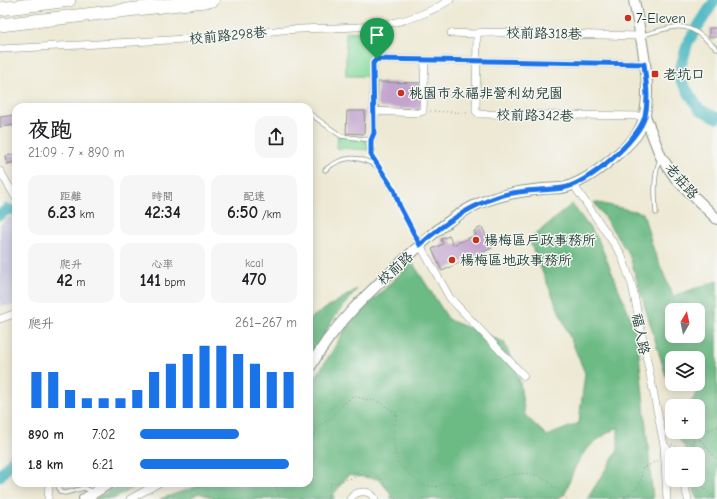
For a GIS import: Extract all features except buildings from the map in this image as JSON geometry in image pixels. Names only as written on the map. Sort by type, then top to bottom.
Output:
[{"type":"highway","points":[[0,1],[7,0]]},
{"type":"highway","points":[[0,9],[69,0]]},
{"type":"highway","points":[[0,25],[213,0]]},
{"type":"street","name":"校前路298巷","points":[[0,49],[231,36],[311,28],[368,27],[407,21],[420,16],[450,0]]},
{"type":"street","name":"校前路","points":[[313,361],[319,349],[340,322],[368,292],[420,245],[465,210],[481,203],[520,191],[564,188],[573,184],[603,167],[639,132],[645,116],[646,97],[644,64],[634,0]]},
{"type":"street","name":"校前路318巷","points":[[451,33],[477,34],[481,32],[640,36]]},
{"type":"street","points":[[477,34],[477,62]]},
{"type":"street","points":[[371,140],[374,133],[374,60],[644,64]]},
{"type":"street","points":[[373,111],[418,113],[423,111],[425,61]]},
{"type":"street","name":"校前路342巷","points":[[477,62],[477,113],[645,116]]},
{"type":"street","name":"老莊路","points":[[645,116],[661,157],[677,180],[717,219]]},
{"type":"street","points":[[0,170],[12,191]]},
{"type":"street","name":"福人路","points":[[573,184],[621,254],[632,285],[664,444],[667,499]]},
{"type":"street","points":[[420,245],[450,298],[524,376]]},
{"type":"street","points":[[0,319],[12,314]]},
{"type":"street","points":[[48,499],[49,487]]},
{"type":"street","points":[[84,499],[104,487]]},
{"type":"street","points":[[130,499],[152,487]]},
{"type":"street","points":[[685,487],[688,499]]},
{"type":"street","points":[[350,499],[358,492],[372,494],[375,499]]},
{"type":"lane","points":[[640,36],[677,25],[690,28],[717,49]]},
{"type":"lane","points":[[313,116],[341,136],[371,140],[371,155],[394,190],[400,207],[420,245]]},
{"type":"lane","points":[[656,213],[655,188],[657,167],[661,157]]},
{"type":"lane","points":[[325,170],[338,160],[344,158],[365,160],[380,169]]},
{"type":"lane","points":[[58,487],[60,492],[65,493],[84,488],[90,489],[94,493]]},
{"type":"path","points":[[423,111],[477,113]]},
{"type":"path","points":[[313,436],[319,426],[331,418],[352,396],[378,402],[396,413],[393,436],[395,452],[399,465],[422,485],[436,487],[445,482],[460,484],[474,490],[500,477],[529,473],[544,478],[567,499]]},
{"type":"path","points":[[705,430],[708,431],[717,426]]},
{"type":"path","points":[[699,439],[717,460]]},
{"type":"path","points":[[664,444],[675,444],[686,453],[690,449],[694,440]]},
{"type":"path","points":[[694,440],[695,447]]},
{"type":"path","points":[[621,499],[634,492],[641,484],[642,469],[664,457]]},
{"type":"path","points":[[327,499],[330,484],[356,477],[369,470],[380,478],[396,499]]},
{"type":"path","points":[[276,487],[280,499]]},
{"type":"path","points":[[703,487],[716,499]]},
{"type":"shaded area","points":[[9,217],[12,219],[12,306],[0,306],[0,225]]},
{"type":"green space","points":[[372,31],[372,76],[346,76],[346,32]]},
{"type":"green space","points":[[338,135],[365,138],[370,150],[337,148]]},
{"type":"green space","points":[[594,202],[643,213],[654,251],[673,296],[717,281],[717,499],[698,499],[694,490],[694,487],[705,487],[705,447],[684,447],[679,439],[705,439],[705,399],[693,399],[698,391],[705,391],[705,351],[665,351],[665,373],[629,254]]},
{"type":"green space","points":[[572,204],[598,239],[637,333],[653,499],[587,499],[618,450],[618,427],[589,447],[583,454],[578,461],[565,494],[557,499],[391,499],[391,493],[378,479],[348,475],[333,495],[334,499],[216,499],[199,493],[189,499],[160,499],[195,487],[313,487],[313,382],[349,324],[412,262],[449,320],[504,342],[519,378],[525,415],[547,436],[579,423],[585,373],[529,240]]},
{"type":"green space","points":[[357,289],[332,321],[313,354],[313,316]]},
{"type":"green space","points":[[118,487],[135,487],[113,499],[95,499]]},
{"type":"waterway","points":[[715,0],[688,42],[678,76],[699,109],[717,118]]},
{"type":"waterway","points":[[0,215],[7,209],[12,210]]},
{"type":"waterway","points":[[0,476],[12,461]]},
{"type":"place","name":"7-Eleven","points":[[628,18]]},
{"type":"place","name":"老坑口","points":[[655,74]]},
{"type":"place","name":"桃園市永福非營利幼兒園","points":[[401,93]]},
{"type":"place","name":"楊梅區戶政事務所","points":[[476,240]]},
{"type":"place","name":"楊梅區地政事務所","points":[[452,260]]},
{"type":"route","points":[[377,59],[644,64],[646,90],[645,116],[639,132],[603,167],[564,188],[520,191],[481,203],[465,210],[429,236],[420,245],[400,207],[394,190],[371,155],[371,140],[374,133],[373,63],[374,60],[377,59]]}]
